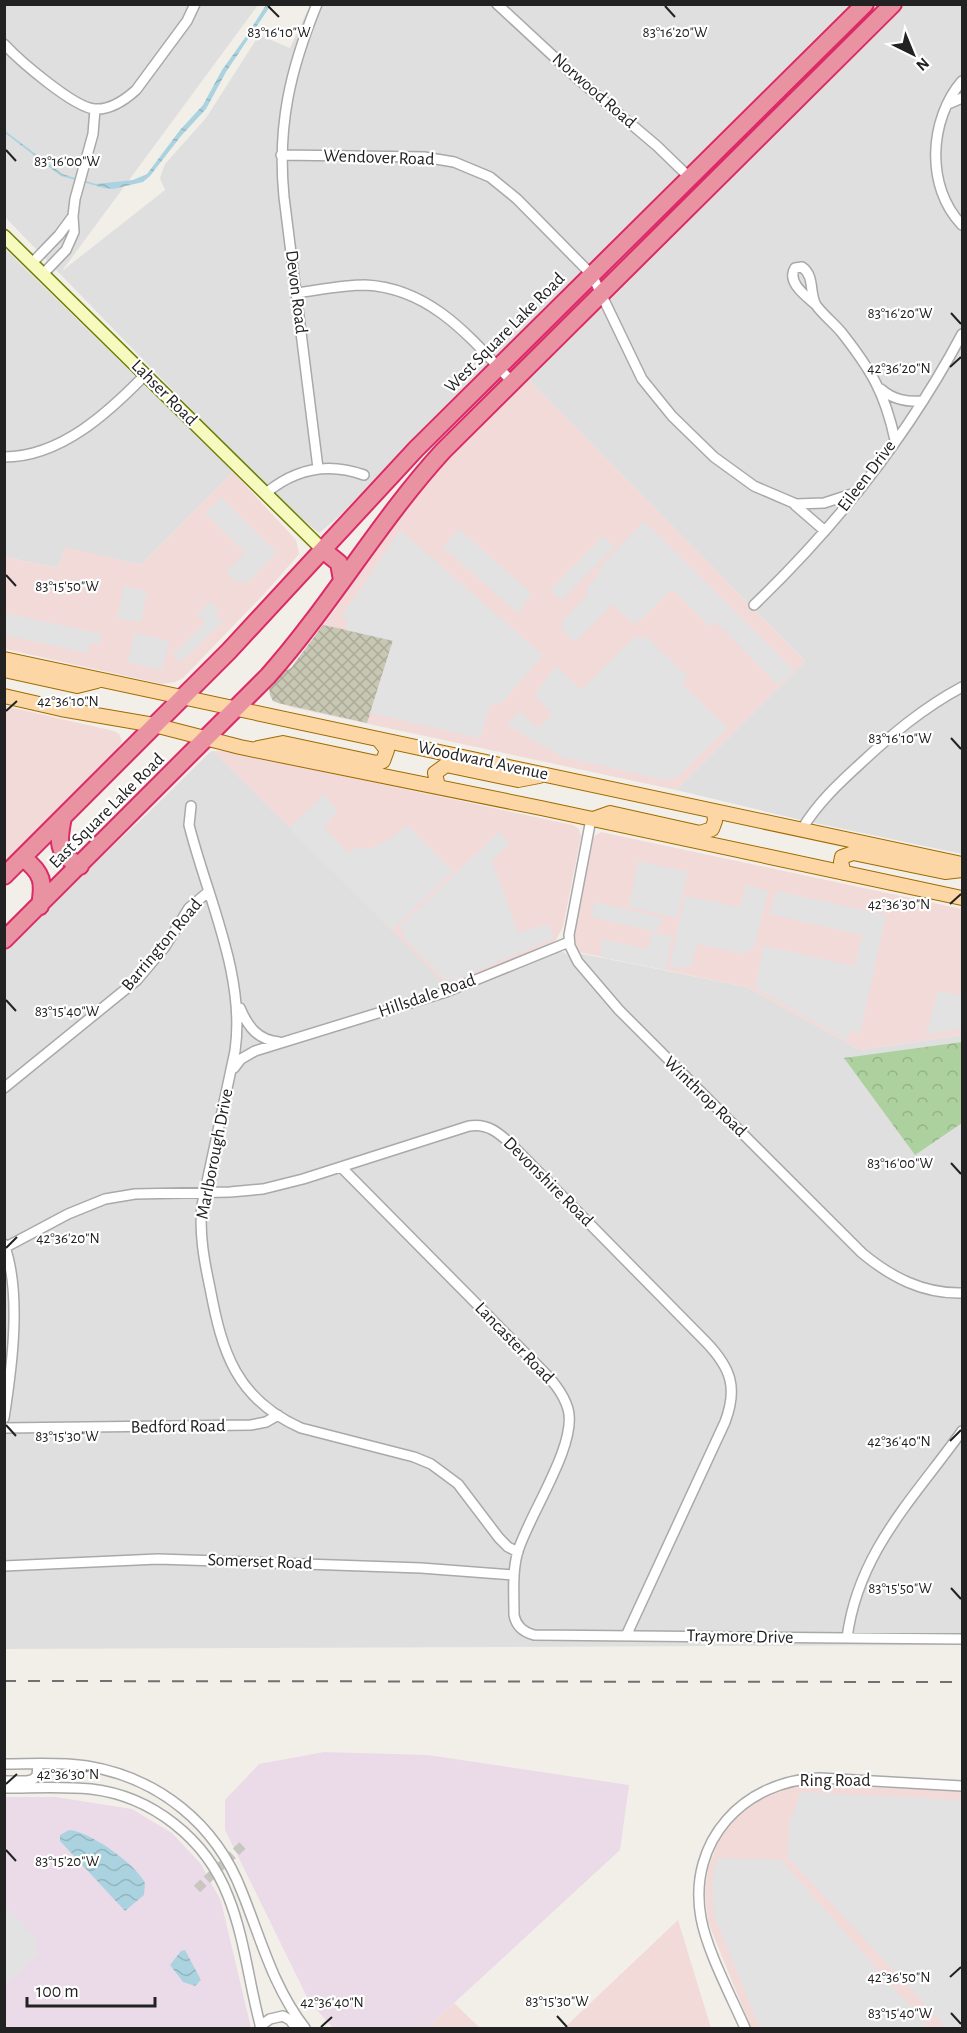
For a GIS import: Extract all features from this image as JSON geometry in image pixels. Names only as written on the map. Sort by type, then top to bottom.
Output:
[{"type":"highway","name":"West Square Lake Road","points":[[182,698],[244,635],[409,456],[865,4]]},
{"type":"highway","points":[[237,709],[282,659],[426,469],[893,4]]},
{"type":"highway","points":[[323,549],[339,563],[342,580]]},
{"type":"highway","name":"East Square Lake Road","points":[[4,876],[182,698]]},
{"type":"highway","name":"East Square Lake Road","points":[[4,940],[237,709]]},
{"type":"highway","points":[[63,817],[59,838],[61,850],[66,858],[80,866]]},
{"type":"highway","points":[[23,858],[36,869],[40,877],[42,888],[40,906]]},
{"type":"main road","name":"Woodward Avenue","points":[[4,659],[963,864]]},
{"type":"main road","points":[[4,670],[77,686],[102,680]]},
{"type":"main road","name":"Woodward Avenue","points":[[4,696],[154,725],[253,749],[963,898]]},
{"type":"main road","points":[[253,749],[283,742],[377,763],[383,761],[387,750],[378,739]]},
{"type":"main road","points":[[438,788],[435,773],[446,765],[518,780],[547,775]]},
{"type":"main road","points":[[591,819],[610,813],[700,833],[712,829],[715,821],[714,811]]},
{"type":"main road","points":[[844,873],[841,862],[843,857],[853,853],[945,872],[963,870]]},
{"type":"street","points":[[4,44],[67,97],[95,109],[118,103],[136,90],[187,21],[195,4]]},
{"type":"street","name":"Devon Road","points":[[317,4],[295,65],[284,116],[281,155],[284,197],[318,468]]},
{"type":"street","name":"Norwood Road","points":[[497,4],[690,178]]},
{"type":"street","points":[[962,224],[943,191],[936,162],[939,128],[948,104],[963,81]]},
{"type":"street","points":[[948,104],[963,98]]},
{"type":"street","points":[[43,274],[66,250],[74,232],[76,192],[93,134],[95,109]]},
{"type":"street","name":"Wendover Road","points":[[281,155],[424,157],[445,160],[490,177],[509,191],[592,275],[636,369],[648,388],[672,416],[700,445],[731,471],[754,486],[789,502]]},
{"type":"street","points":[[32,263],[59,235],[73,216]]},
{"type":"street","name":"Lahser Road","points":[[4,236],[323,549]]},
{"type":"street","points":[[296,293],[365,285],[412,296],[450,318],[512,382]]},
{"type":"street","points":[[816,305],[850,344],[887,394],[896,399],[923,401]]},
{"type":"street","name":"Eileen Drive","points":[[754,604],[798,562],[858,492],[923,401],[963,334]]},
{"type":"street","points":[[4,457],[21,456],[39,450],[76,433],[106,412],[146,374]]},
{"type":"street","points":[[879,386],[895,440]]},
{"type":"street","points":[[266,493],[286,478],[318,468],[338,469],[364,475]]},
{"type":"street","points":[[789,502],[817,504],[834,501],[858,492]]},
{"type":"street","points":[[789,502],[825,531]]},
{"type":"street","points":[[802,829],[823,800],[899,728],[925,709],[963,687]]},
{"type":"street","name":"Marlborough Drive","points":[[191,806],[189,825],[230,967],[237,1003],[237,1040],[201,1213],[202,1244],[217,1326],[230,1363],[245,1385],[278,1415],[301,1428],[414,1457],[437,1467],[461,1488],[503,1543],[518,1552]]},
{"type":"street","points":[[569,942],[569,931],[591,819]]},
{"type":"street","name":"Barrington Road","points":[[4,1088],[128,988],[164,948],[189,908],[208,892]]},
{"type":"street","name":"Hillsdale Road","points":[[230,1073],[243,1057],[255,1051],[439,994],[569,942]]},
{"type":"street","name":"Winthrop Road","points":[[569,942],[578,962],[627,1019],[862,1253],[907,1283],[939,1291],[963,1293]]},
{"type":"street","points":[[237,1003],[254,1031],[266,1039],[282,1042]]},
{"type":"street","name":"Devonshire Road","points":[[5,1245],[68,1214],[105,1199],[135,1194],[240,1192],[272,1187],[469,1126],[478,1125],[490,1128],[512,1145],[713,1349],[726,1368],[730,1379],[732,1393],[725,1422],[626,1636]]},
{"type":"street","name":"Lancaster Road","points":[[341,1167],[543,1372],[566,1402],[569,1418],[565,1442],[518,1552],[514,1575],[514,1615],[520,1629]]},
{"type":"street","points":[[4,1418],[14,1326],[13,1294],[5,1245]]},
{"type":"street","name":"Bedford Road","points":[[4,1428],[251,1425],[266,1422],[278,1415]]},
{"type":"street","points":[[848,1638],[856,1596],[878,1547],[905,1504],[963,1431]]},
{"type":"street","name":"Somerset Road","points":[[4,1566],[139,1560],[248,1561],[421,1568],[514,1575]]},
{"type":"street","name":"Traymore Drive","points":[[520,1629],[534,1635],[963,1639]]},
{"type":"street","points":[[4,1764],[86,1766],[129,1776],[166,1796],[194,1817],[216,1842],[234,1872],[274,1978],[305,2028]]},
{"type":"street","points":[[4,1781],[32,1780],[37,1776],[38,1764]]},
{"type":"street","name":"Ring Road","points":[[745,2028],[707,1939],[700,1906],[700,1882],[705,1858],[714,1837],[728,1818],[759,1793],[796,1780],[820,1778],[963,1786]]},
{"type":"street","points":[[4,1788],[72,1788],[111,1792],[156,1810],[192,1839],[210,1861],[229,1897],[261,2027],[270,2019],[283,2016],[290,2020],[296,2028]]},
{"type":"shaded area","points":[[4,5],[258,5],[62,271],[165,190],[160,178],[165,164],[206,118],[259,35],[290,48],[310,5],[851,5],[337,518],[319,533],[279,500],[5,217]]},
{"type":"shaded area","points":[[903,5],[962,5],[962,854],[801,820],[676,790],[805,661],[527,378]]},
{"type":"shaded area","points":[[4,248],[233,472],[141,565],[65,548],[58,568],[5,557]]},
{"type":"shaded area","points":[[527,378],[805,661],[676,790],[294,708],[273,701],[270,695],[269,692],[280,673],[291,668],[341,601],[340,596],[375,548],[438,467]]},
{"type":"shaded area","points":[[233,472],[296,540],[299,554],[266,592],[183,678],[162,684],[5,649],[5,557],[58,568],[65,547],[141,565]]},
{"type":"shaded area","points":[[221,497],[277,553],[246,584],[241,579],[237,583],[226,572],[245,553],[205,513]]},
{"type":"shaded area","points":[[644,521],[794,670],[778,685],[716,622],[710,627],[672,589],[644,617],[633,624],[613,604],[575,642],[562,630],[562,621],[586,597],[587,588],[599,574],[601,566]]},
{"type":"shaded area","points":[[459,529],[531,593],[519,614],[443,547]]},
{"type":"shaded area","points":[[400,530],[543,655],[503,702],[490,706],[480,738],[370,713],[393,641],[346,630],[348,622],[342,616]]},
{"type":"shaded area","points":[[603,536],[614,547],[562,600],[550,590]]},
{"type":"shaded area","points":[[124,586],[147,591],[141,622],[117,618]]},
{"type":"shaded area","points":[[210,601],[219,610],[215,614],[223,622],[181,662],[173,654],[205,623],[197,614]]},
{"type":"shaded area","points":[[5,613],[102,634],[100,644],[90,642],[88,653],[5,635]]},
{"type":"shaded area","points":[[323,625],[393,640],[367,723],[278,703],[273,701],[270,695],[269,686],[280,673],[291,668]]},
{"type":"shaded area","points":[[134,633],[169,641],[162,670],[128,662]]},
{"type":"shaded area","points":[[636,635],[641,640],[646,636],[688,677],[682,684],[728,728],[679,776],[665,780],[563,757],[507,725],[519,711],[538,728],[552,714],[534,695],[556,666],[581,690]]},
{"type":"shaded area","points":[[5,706],[114,731],[119,734],[122,741],[115,753],[5,863]]},
{"type":"shaded area","points":[[213,751],[456,993],[555,952],[563,952],[570,957],[583,954],[747,987],[860,1050],[962,1035],[962,1645],[5,1649],[5,947]]},
{"type":"shaded area","points":[[213,751],[226,751],[573,825],[579,829],[581,836],[563,927],[556,940],[545,947],[447,986]]},
{"type":"shaded area","points":[[325,794],[338,812],[324,827],[349,853],[357,847],[369,849],[392,838],[407,825],[453,871],[392,930],[289,828]]},
{"type":"shaded area","points":[[499,832],[509,843],[492,861],[518,933],[548,924],[554,938],[448,983],[402,936],[404,932],[399,927]]},
{"type":"shaded area","points":[[601,832],[962,909],[962,1035],[860,1050],[747,987],[578,952],[574,932],[591,843]]},
{"type":"shaded area","points":[[638,861],[688,872],[677,918],[629,907]]},
{"type":"shaded area","points":[[746,885],[768,891],[755,945],[745,954],[697,944],[691,967],[669,968],[685,896],[740,907]]},
{"type":"shaded area","points":[[776,891],[886,915],[860,1034],[852,1031],[846,1040],[756,988],[763,946],[855,966],[862,935],[770,914]]},
{"type":"shaded area","points":[[594,902],[663,918],[657,932],[592,917]]},
{"type":"shaded area","points":[[652,933],[672,936],[666,970],[601,957],[601,939],[648,949]]},
{"type":"shaded area","points":[[938,991],[960,995],[962,993],[962,1029],[926,1034]]},
{"type":"shaded area","points":[[324,1752],[428,1755],[629,1785],[620,1850],[427,2028],[333,2028],[309,2001],[225,1830],[225,1800],[259,1764]]},
{"type":"shaded area","points":[[818,1785],[962,1791],[962,2028],[751,2028],[708,1922],[705,1893],[708,1868],[722,1833],[748,1807],[770,1793],[793,1787]]},
{"type":"shaded area","points":[[800,1792],[962,1800],[962,2028],[947,2028],[788,1857],[790,1817]]},
{"type":"shaded area","points":[[4,1797],[56,1797],[132,1809],[172,1833],[201,1864],[221,1901],[251,2028],[5,2028]]},
{"type":"shaded area","points":[[717,1858],[781,1860],[929,2028],[760,2028],[714,1915],[712,1884]]},
{"type":"shaded area","points":[[5,1906],[39,1941],[34,1946],[39,1952],[5,1986]]},
{"type":"shaded area","points":[[678,1920],[711,2028],[564,2028]]},
{"type":"shaded area","points":[[454,2003],[480,2028],[427,2028]]},
{"type":"green space","points":[[962,1042],[962,1123],[915,1155],[844,1058]]},
{"type":"water","points":[[266,5],[271,5],[226,72],[206,109],[143,182],[113,189],[61,176],[5,133],[4,130],[62,174],[96,184],[133,180],[147,174],[180,130],[203,105],[222,70]]},
{"type":"water","points":[[69,1830],[88,1836],[122,1858],[145,1883],[144,1895],[125,1911],[60,1841],[60,1835]]},
{"type":"water","points":[[185,1950],[201,1980],[195,1986],[183,1982],[170,1965],[181,1951]]},
{"type":"tunnel","points":[[197,1889],[245,1843]]},
{"type":"railway","points":[[4,1681],[962,1682]]}]
